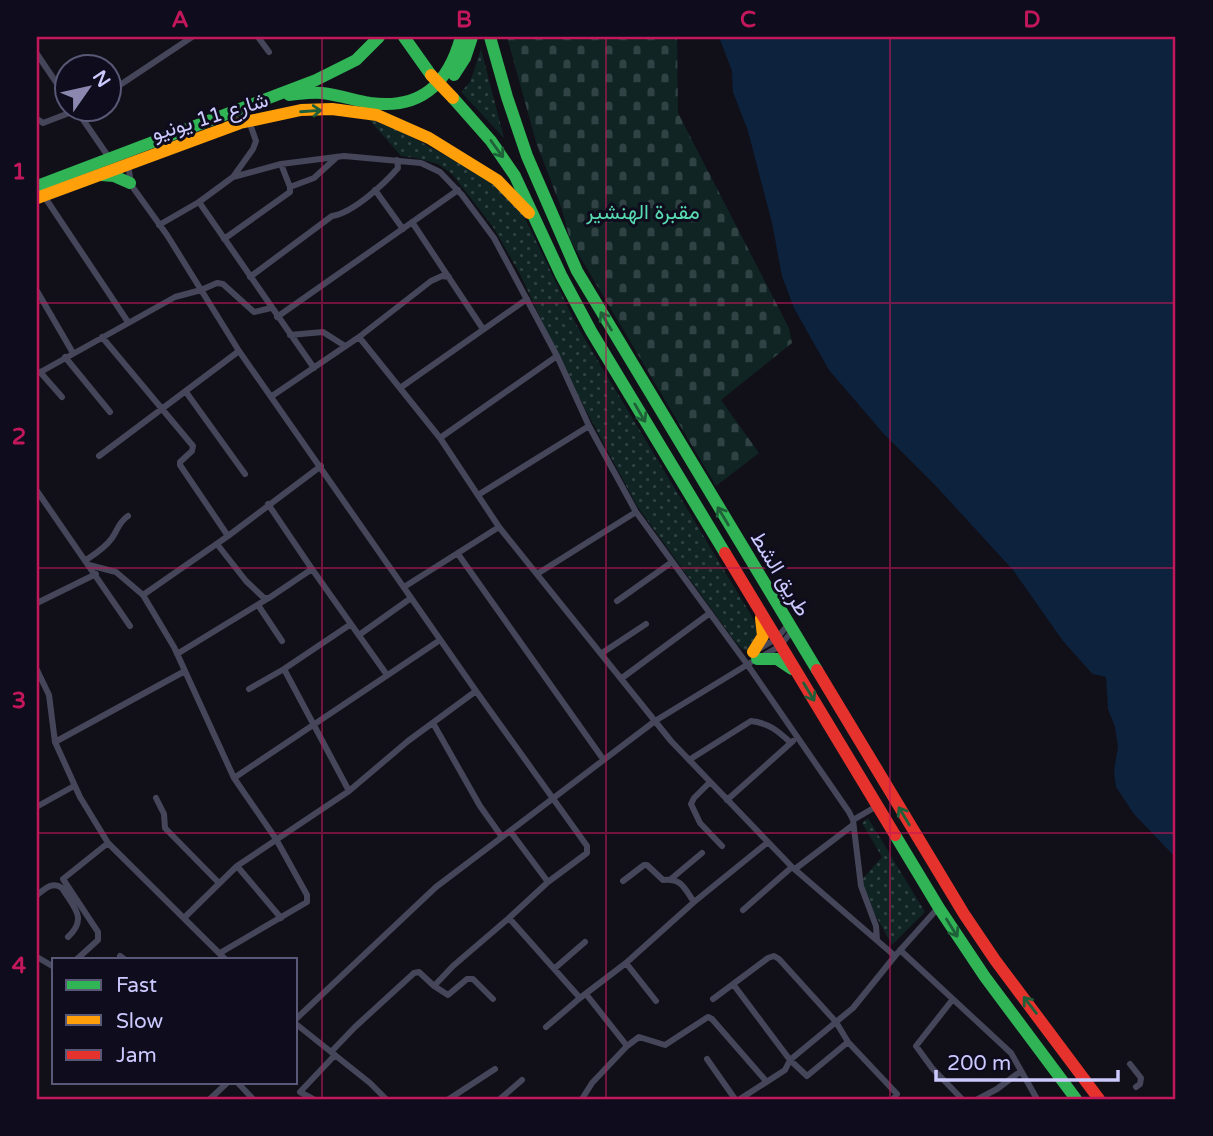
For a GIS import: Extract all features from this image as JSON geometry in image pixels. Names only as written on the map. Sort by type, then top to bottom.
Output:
[{"type":"highway","name":"شارع 11 يونيو","points":[[39,193],[119,163],[347,65],[370,48],[379,37]]},
{"type":"highway","name":"طريق الشط","points":[[404,37],[431,75],[474,120],[503,158],[523,191],[561,275],[592,331],[939,908],[985,977],[1076,1099]]},
{"type":"highway","points":[[272,97],[312,92],[388,105],[414,100],[428,93],[446,75],[458,50],[460,37]]},
{"type":"highway","points":[[364,112],[407,108],[434,95],[456,72],[465,58],[472,37]]},
{"type":"highway","name":"طريق الشط","points":[[490,37],[522,148],[577,271],[964,914],[995,960],[1100,1099]]},
{"type":"highway","name":"شارع 11 يونيو","points":[[39,193],[97,175],[119,163],[143,158],[249,121],[319,110],[364,112],[406,127],[491,175],[536,219]]},
{"type":"highway","points":[[97,175],[114,176],[131,183],[143,158]]},
{"type":"highway","points":[[759,611],[763,636],[752,660],[777,659],[796,671]]},
{"type":"street","points":[[122,83],[181,40],[192,37]]},
{"type":"street","points":[[258,37],[269,52]]},
{"type":"street","points":[[37,54],[52,76]]},
{"type":"street","points":[[159,225],[199,202],[233,177],[256,141],[249,121]]},
{"type":"street","points":[[88,122],[119,163],[239,351],[589,850],[453,965],[434,986]]},
{"type":"street","points":[[233,177],[281,164],[337,157],[397,160],[433,167],[458,190],[494,238],[557,356],[589,426],[636,512],[710,613],[752,660],[794,740],[853,823],[861,886],[876,926],[877,940]]},
{"type":"street","points":[[290,187],[314,178],[337,157]]},
{"type":"street","points":[[250,277],[332,216],[342,215],[375,190],[398,168],[397,160]]},
{"type":"street","points":[[223,239],[286,196],[290,187],[281,164]]},
{"type":"street","points":[[375,190],[403,229]]},
{"type":"street","points":[[277,317],[458,190]]},
{"type":"street","points":[[39,193],[128,323]]},
{"type":"street","points":[[199,202],[314,368]]},
{"type":"street","points":[[412,222],[484,329]]},
{"type":"street","points":[[272,396],[359,337],[431,281],[442,276],[449,277]]},
{"type":"street","points":[[62,397],[38,373],[175,297],[220,282],[254,312],[271,308]]},
{"type":"street","points":[[37,291],[73,353]]},
{"type":"street","points":[[400,388],[527,299]]},
{"type":"street","points":[[290,335],[323,332],[345,346]]},
{"type":"street","points":[[102,337],[193,446],[180,465],[228,536]]},
{"type":"street","points":[[359,337],[440,438],[499,527],[655,721],[794,868],[895,956]]},
{"type":"street","points":[[99,456],[239,351]]},
{"type":"street","points":[[440,438],[557,356]]},
{"type":"street","points":[[65,357],[110,412]]},
{"type":"street","points":[[186,392],[245,474]]},
{"type":"street","points":[[478,495],[589,426]]},
{"type":"street","points":[[143,594],[228,536],[321,466]]},
{"type":"street","points":[[37,491],[130,626]]},
{"type":"street","points":[[268,504],[387,675]]},
{"type":"street","points":[[537,575],[636,512]]},
{"type":"street","points":[[87,563],[112,538],[119,523],[128,516]]},
{"type":"street","points":[[404,587],[499,527]]},
{"type":"street","points":[[216,544],[246,581],[264,598],[269,598]]},
{"type":"street","points":[[458,554],[603,759]]},
{"type":"street","points":[[617,601],[672,562]]},
{"type":"street","points":[[37,670],[49,695],[55,742],[74,786],[108,843],[222,956],[307,902],[307,895],[275,839],[234,778],[177,654],[143,594],[116,572],[87,563]]},
{"type":"street","points":[[177,654],[312,569]]},
{"type":"street","points":[[37,603],[96,574]]},
{"type":"street","points":[[359,635],[411,598]]},
{"type":"street","points":[[258,605],[282,641]]},
{"type":"street","points":[[622,678],[710,613]]},
{"type":"street","points":[[249,689],[284,670],[351,624]]},
{"type":"street","points":[[602,653],[646,624]]},
{"type":"street","points":[[298,1017],[416,905],[502,836],[655,721],[778,642],[790,628]]},
{"type":"street","points":[[234,778],[440,640]]},
{"type":"street","points":[[284,670],[349,790]]},
{"type":"street","points":[[55,742],[185,671]]},
{"type":"street","points":[[184,918],[237,866],[349,790],[476,691]]},
{"type":"street","points":[[690,760],[751,721],[764,722],[794,740]]},
{"type":"street","points":[[433,723],[480,806],[502,836]]},
{"type":"street","points":[[727,800],[794,740]]},
{"type":"street","points":[[710,782],[694,797],[691,804],[700,823],[722,846]]},
{"type":"street","points":[[38,806],[74,786]]},
{"type":"street","points":[[156,799],[164,814],[165,828],[218,882]]},
{"type":"street","points":[[743,910],[877,806]]},
{"type":"street","points":[[510,831],[548,882]]},
{"type":"street","points":[[546,1027],[768,842]]},
{"type":"street","points":[[78,958],[97,940],[99,932],[63,879],[108,843]]},
{"type":"street","points":[[671,879],[702,853]]},
{"type":"street","points":[[623,881],[644,865],[663,880],[679,881],[694,902]]},
{"type":"street","points":[[237,866],[281,918]]},
{"type":"street","points":[[37,895],[50,886],[62,888],[79,920],[78,928],[68,937]]},
{"type":"street","points":[[707,1059],[737,1099],[771,1080],[785,1069],[790,1060],[853,1008],[900,950],[939,908]]},
{"type":"street","points":[[509,918],[627,1046]]},
{"type":"street","points":[[555,968],[585,942]]},
{"type":"street","points":[[900,950],[1008,1050],[1037,1099]]},
{"type":"street","points":[[713,999],[774,956],[836,1022],[848,1042],[897,1094],[893,1099]]},
{"type":"street","points":[[626,963],[656,1001]]},
{"type":"street","points":[[292,1099],[414,973],[419,972],[448,995],[467,979],[473,978],[493,999]]},
{"type":"street","points":[[733,984],[790,1060],[807,1076],[848,1042]]},
{"type":"street","points":[[953,999],[916,1046],[961,1099]]},
{"type":"street","points":[[593,1099],[584,1096],[627,1046],[639,1037],[665,1045],[708,1017],[729,1037],[766,1081]]},
{"type":"street","points":[[298,1026],[386,1099]]},
{"type":"street","points":[[1130,1065],[1142,1078],[1136,1087]]},
{"type":"street","points":[[449,1099],[495,1069]]},
{"type":"street","points":[[978,1099],[1021,1071]]},
{"type":"street","points":[[500,1099],[522,1080]]},
{"type":"street","points":[[210,1099],[226,1084]]},
{"type":"street","points":[[239,1084],[253,1099]]},
{"type":"street","points":[[300,1092],[313,1099]]},
{"type":"green space","name":"مقبرة الهنشير","points":[[507,37],[677,37],[678,113],[789,328],[792,343],[721,400],[759,453],[716,486],[570,240],[562,210],[536,142]]},
{"type":"green space","points":[[481,49],[504,138],[461,92],[470,82]]},
{"type":"green space","points":[[366,116],[410,136],[488,179],[522,212],[577,326],[760,630],[748,651],[742,649],[734,640],[637,506],[566,373],[520,274],[493,227],[452,174],[438,164],[401,156]]},
{"type":"green space","points":[[868,818],[925,912],[892,945],[858,884],[882,857],[862,823]]},
{"type":"water","points":[[719,37],[1176,37],[1176,858],[1134,814],[1116,787],[1114,771],[1118,747],[1115,727],[1108,709],[1106,677],[1093,674],[1088,669],[1063,641],[1013,570],[883,433],[829,370],[794,308],[782,276],[772,223],[748,131],[733,92],[732,71]]},
{"type":"traffic: fast","points":[[37,186],[316,80],[356,60],[379,37]]},
{"type":"traffic: fast","points":[[404,37],[431,75]]},
{"type":"traffic: fast","points":[[289,95],[322,93],[388,104],[418,98],[440,80],[461,37]]},
{"type":"traffic: fast","points":[[454,75],[465,58],[472,37]]},
{"type":"traffic: fast","points":[[490,37],[527,156],[577,271],[817,670]]},
{"type":"traffic: fast","points":[[453,98],[491,141],[515,176],[561,275],[591,331],[725,553]]},
{"type":"traffic: fast","points":[[101,175],[114,176],[130,183]]},
{"type":"traffic: fast","points":[[757,659],[777,659],[792,669]]},
{"type":"traffic: fast","points":[[895,835],[985,977],[1076,1099]]},
{"type":"traffic: slow","points":[[431,75],[453,98]]},
{"type":"traffic: slow","points":[[37,198],[240,123],[301,110],[332,109],[377,115],[429,138],[497,180],[529,213]]},
{"type":"traffic: slow","points":[[753,652],[763,636],[761,618]]},
{"type":"traffic: jam","points":[[725,553],[895,835]]},
{"type":"traffic: jam","points":[[817,670],[964,914],[1099,1099]]}]
